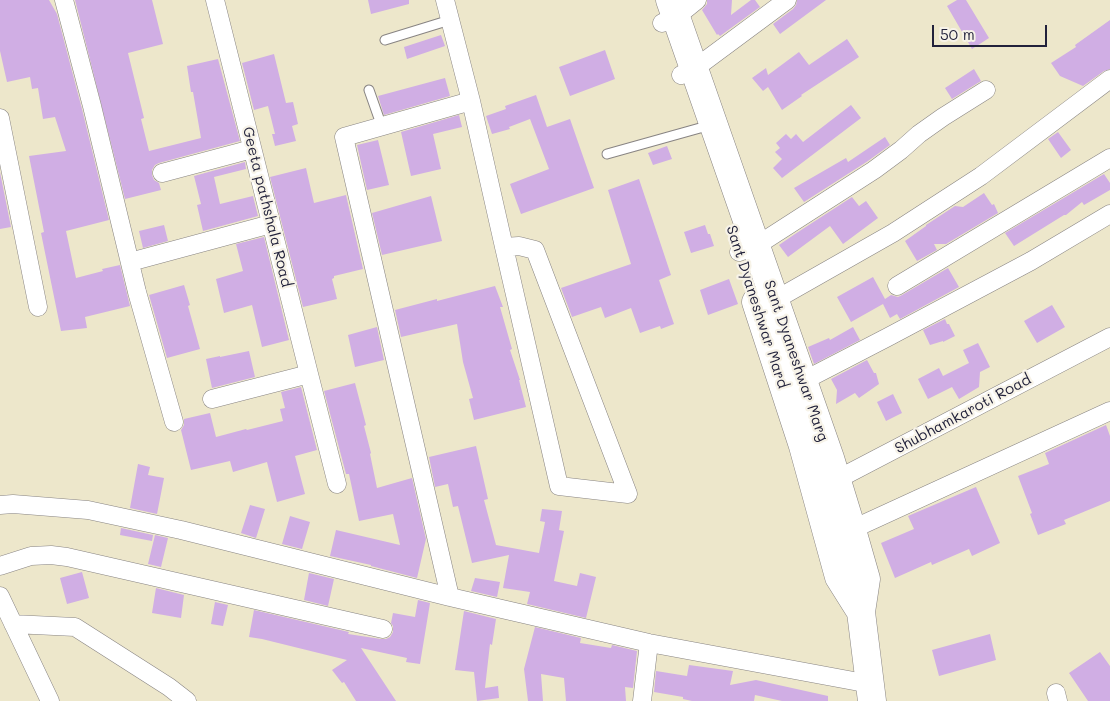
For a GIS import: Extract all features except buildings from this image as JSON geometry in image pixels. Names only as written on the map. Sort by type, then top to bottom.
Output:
[{"type":"main road","name":"Sant Dyaneshwar Marg","points":[[666,10],[793,383],[830,458],[826,484],[841,534],[866,579],[861,612],[871,692]]},
{"type":"main road","name":"Sant Dyaneshwar Mard","points":[[687,72],[700,128],[731,203]]},
{"type":"street","points":[[64,0],[137,292],[174,422]]},
{"type":"street","name":"Geeta pathshala Road","points":[[216,0],[337,484]]},
{"type":"street","points":[[445,0],[471,101],[504,246],[559,486],[628,494],[535,250],[519,246],[504,246]]},
{"type":"street","points":[[666,10],[697,0]]},
{"type":"street","points":[[687,72],[787,0]]},
{"type":"street","points":[[766,303],[893,232],[981,176],[1110,80]]},
{"type":"street","points":[[748,249],[874,170],[919,134],[986,90]]},
{"type":"street","points":[[450,597],[344,137],[471,101]]},
{"type":"street","points":[[0,118],[38,307]]},
{"type":"street","points":[[162,173],[252,150]]},
{"type":"street","points":[[897,286],[1110,158]]},
{"type":"street","points":[[793,383],[1031,261],[1110,214]]},
{"type":"street","points":[[130,262],[271,224]]},
{"type":"street","name":"Shubhamkaroti Road","points":[[826,484],[1110,337]]},
{"type":"street","points":[[212,399],[309,374]]},
{"type":"street","points":[[841,534],[1110,412]]},
{"type":"street","points":[[0,505],[13,504],[88,510],[181,530],[450,597],[871,692]]},
{"type":"street","points":[[0,566],[31,556],[67,557],[383,629]]},
{"type":"street","points":[[0,596],[50,701]]},
{"type":"street","points":[[13,624],[75,626],[169,687],[187,701]]},
{"type":"street","points":[[642,701],[649,643]]},
{"type":"lane","points":[[384,40],[450,20]]},
{"type":"lane","points":[[369,90],[382,126]]},
{"type":"lane","points":[[607,154],[700,128]]}]
